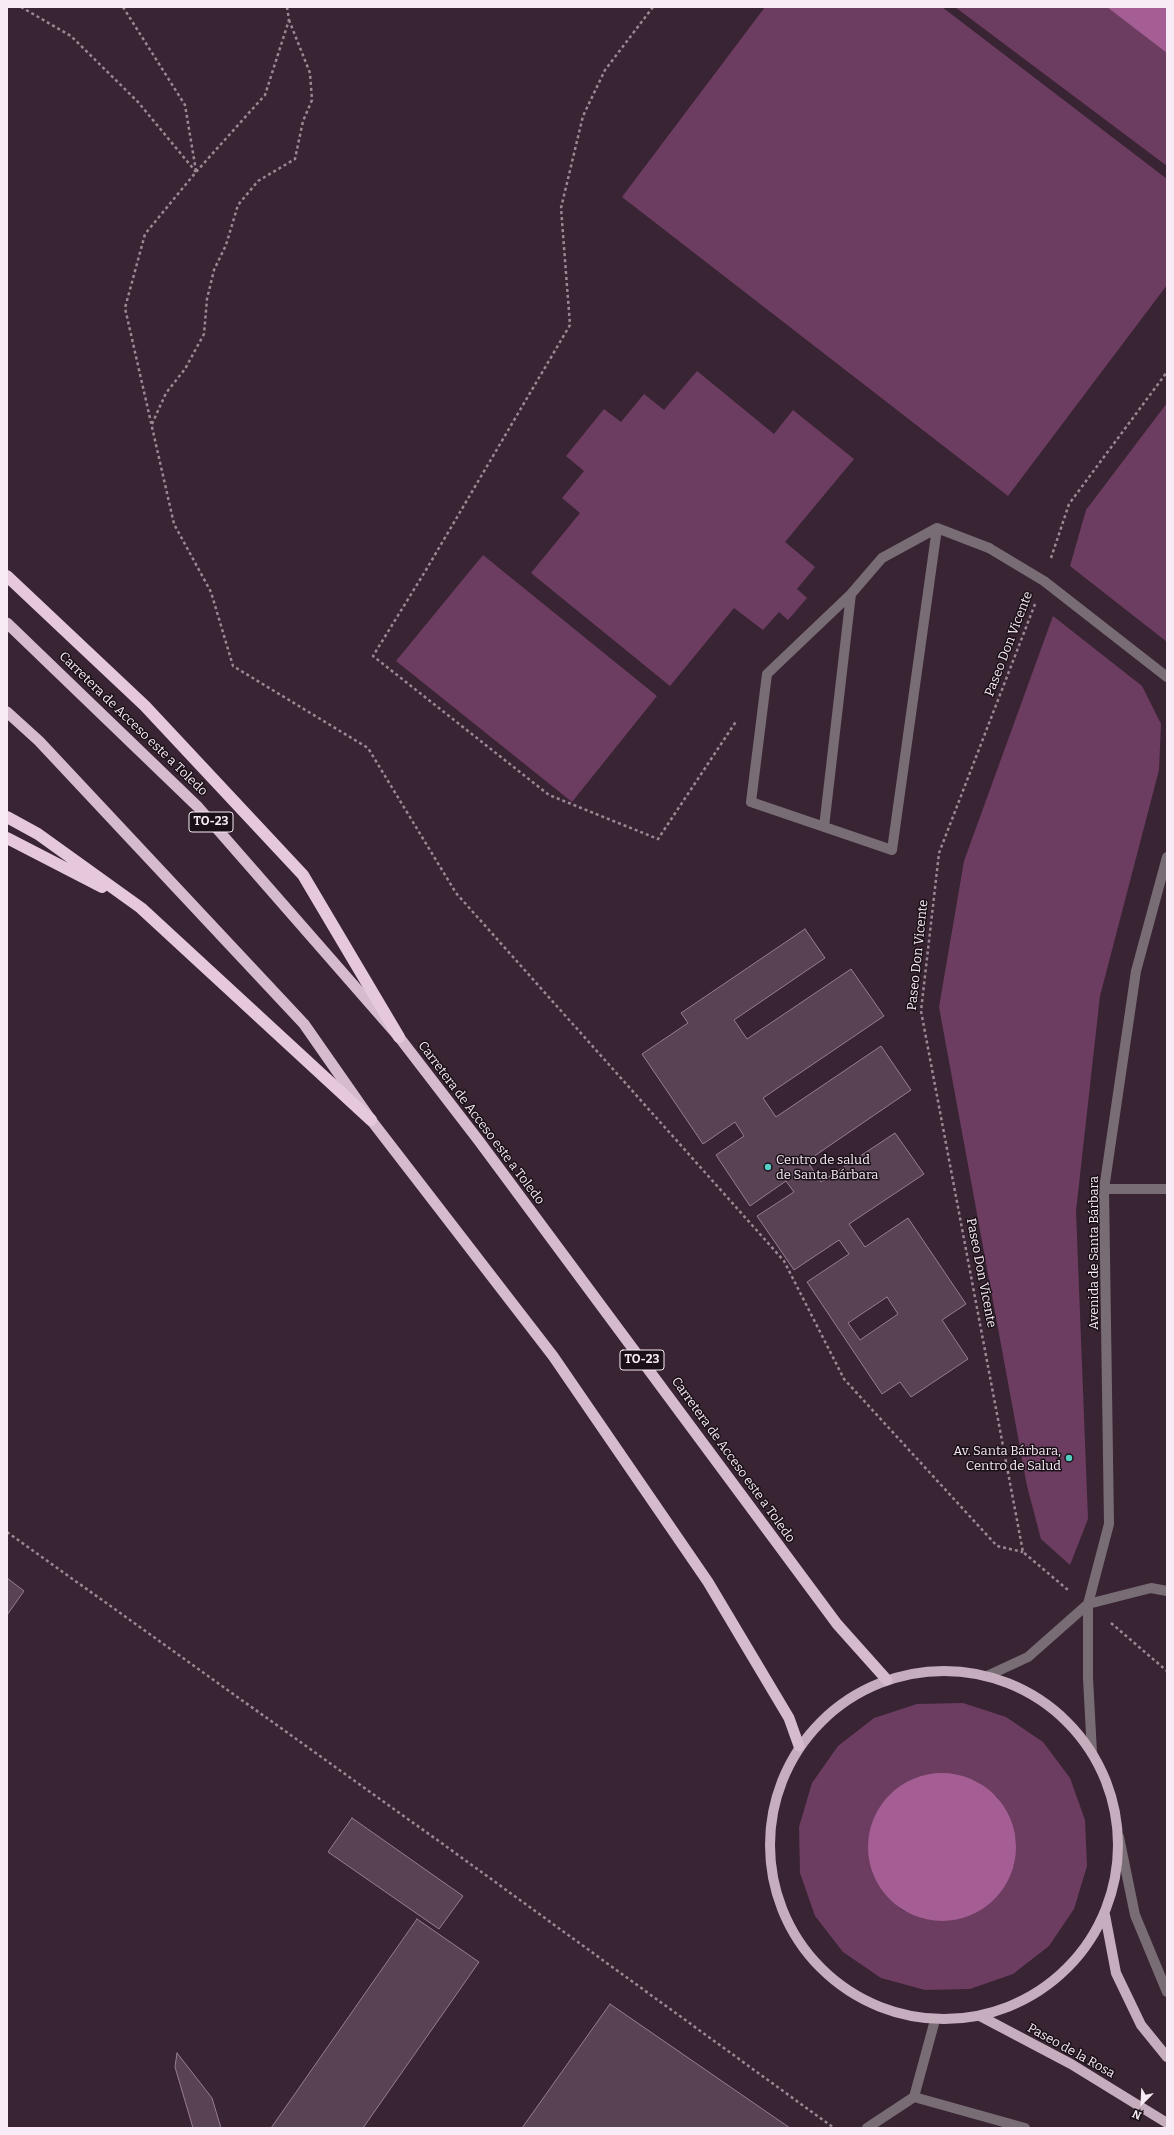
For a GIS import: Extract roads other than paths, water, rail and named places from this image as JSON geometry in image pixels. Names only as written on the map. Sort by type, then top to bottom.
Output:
[{"type":"highway","points":[[7,576],[145,706],[303,875],[399,1037]]},
{"type":"highway","name":"Carretera de Acceso este a Toledo","points":[[7,622],[198,807],[399,1037],[498,1167],[837,1624],[888,1680]]},
{"type":"highway","points":[[7,712],[39,741],[304,1024],[371,1120],[553,1356],[708,1582],[789,1718],[799,1746]]},
{"type":"highway","points":[[7,816],[38,834],[141,908],[371,1120]]},
{"type":"highway","points":[[7,838],[141,908]]},
{"type":"main road","points":[[954,1671],[987,1676],[1028,1693],[1065,1719],[1092,1753],[1106,1779],[1114,1808],[1119,1837],[1118,1863],[1113,1889],[1105,1915],[1089,1944],[1067,1969],[1042,1990],[1012,2006],[980,2016],[935,2020],[898,2014],[864,2000],[833,1980],[806,1954],[786,1923],[774,1888],[768,1851],[771,1814],[781,1779],[799,1746],[816,1724],[838,1706],[862,1690],[888,1680],[920,1672],[954,1671]]},
{"type":"main road","points":[[1105,1915],[1116,1973],[1141,2025],[1167,2057]]},
{"type":"main road","name":"Paseo de la Rosa","points":[[980,2016],[1071,2064],[1167,2123]]},
{"type":"street","points":[[937,528],[892,850],[751,802],[767,674],[851,594],[882,558],[937,528],[989,548],[1044,581],[1167,677]]},
{"type":"street","points":[[824,827],[851,594]]},
{"type":"street","name":"Avenida de Santa Bárbara","points":[[1092,1753],[1088,1678],[1088,1604],[1109,1524],[1104,1189],[1136,971],[1167,857]]},
{"type":"street","points":[[1104,1189],[1167,1189]]},
{"type":"street","points":[[987,1676],[1028,1656],[1088,1604],[1151,1588],[1167,1591]]},
{"type":"street","points":[[1119,1837],[1135,1915],[1167,1992]]},
{"type":"street","points":[[867,2128],[914,2096],[935,2020]]},
{"type":"street","points":[[914,2096],[1025,2128]]},
{"type":"place","name":"Centro de salud de Santa Bárbara","points":[[768,1167]]},
{"type":"place","name":"Av. Santa Bárbara, Centro de Salud","points":[[1069,1458]]}]
